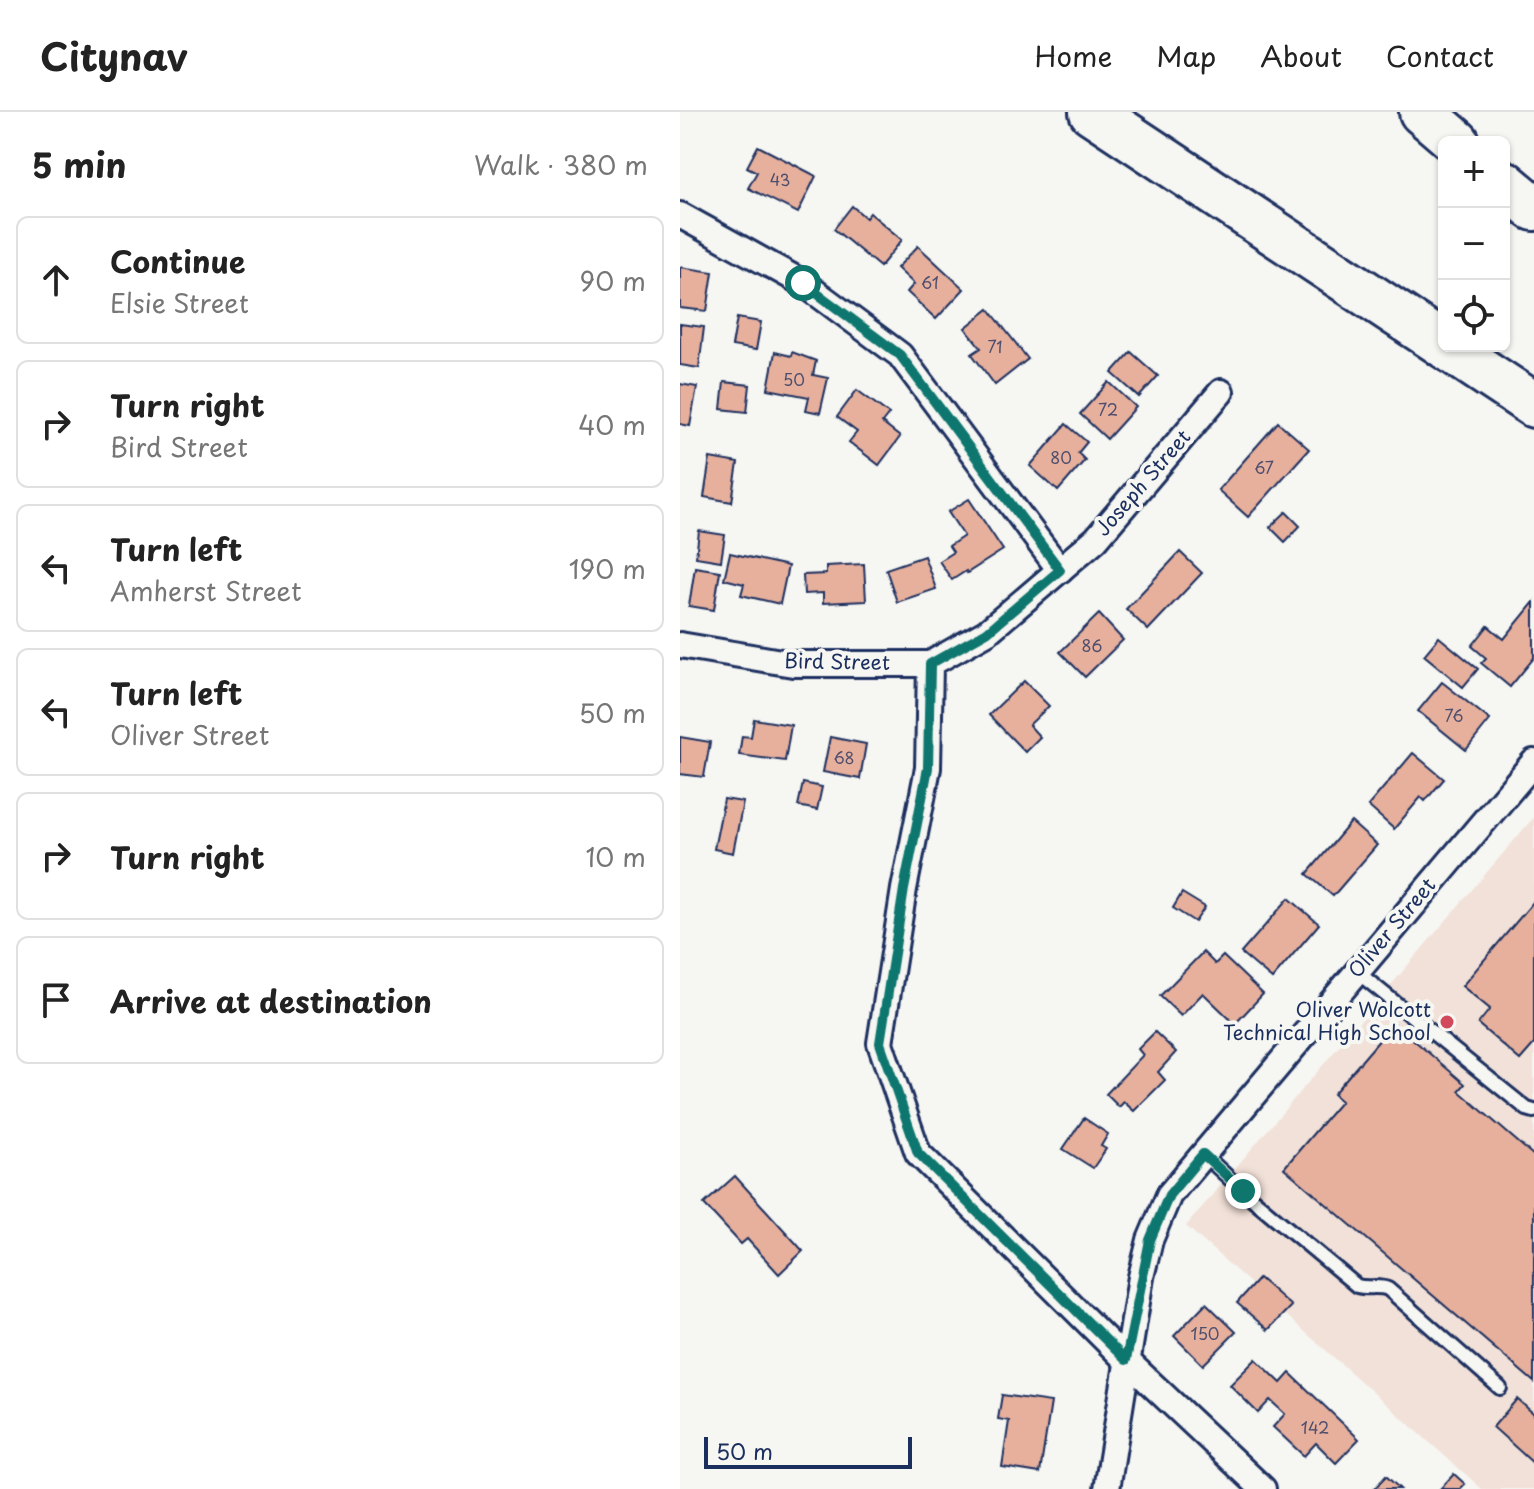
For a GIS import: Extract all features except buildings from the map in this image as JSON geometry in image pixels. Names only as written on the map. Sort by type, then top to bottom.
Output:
[{"type":"highway","points":[[1092,112],[1438,341]]},
{"type":"highway","points":[[1422,112],[1450,136]]},
{"type":"highway","points":[[1510,188],[1534,208]]},
{"type":"highway","points":[[1454,352],[1534,405]]},
{"type":"street","points":[[680,215],[803,283],[900,355],[1060,570]]},
{"type":"street","name":"Joseph Street","points":[[1060,570],[1096,539],[1221,392]]},
{"type":"street","name":"Bird Street","points":[[680,645],[793,664],[930,664],[987,632],[1060,570]]},
{"type":"street","points":[[930,664],[928,768],[904,889],[880,1043],[918,1153],[1126,1360],[1263,1489]]},
{"type":"street","name":"Oliver Street","points":[[1107,1489],[1126,1360],[1150,1240],[1169,1195],[1534,762]]},
{"type":"lane","points":[[1356,971],[1527,1109],[1534,1111]]},
{"type":"lane","points":[[1203,1154],[1357,1286],[1367,1289],[1382,1286],[1388,1289],[1500,1388]]},
{"type":"shaded area","name":"Oliver Wolcott Technical High School","points":[[1534,817],[1534,1489],[1482,1489],[1186,1226]]},
{"type":"place","name":"Oliver Wolcott Technical High School","points":[[1447,1022]]},
{"type":"route","points":[[803,283],[900,355],[1060,570],[987,632],[930,664],[928,768],[904,889],[880,1043],[918,1153],[1126,1360],[1150,1240],[1169,1195],[1203,1154],[1243,1191]]}]
